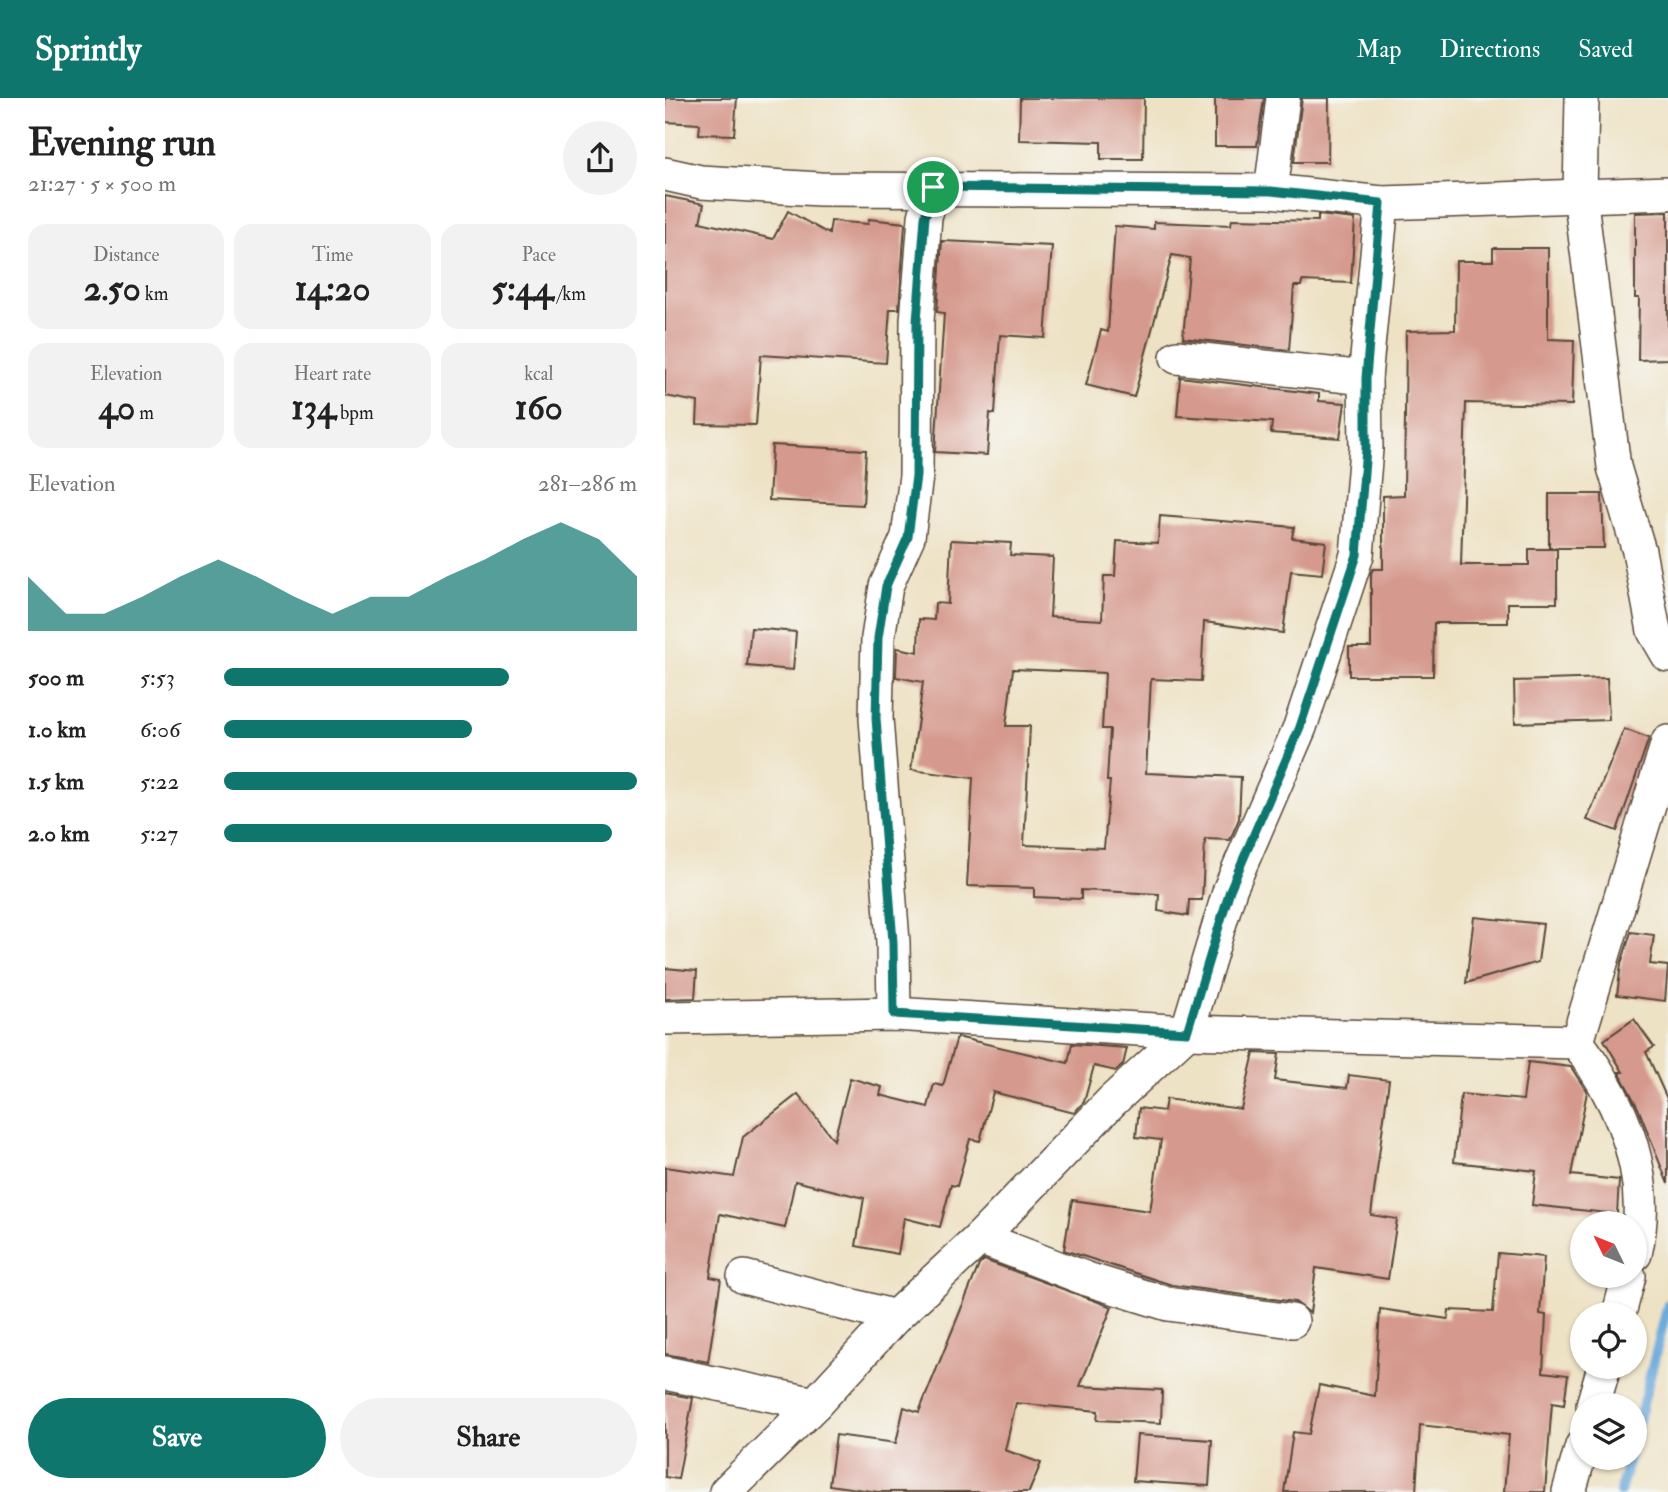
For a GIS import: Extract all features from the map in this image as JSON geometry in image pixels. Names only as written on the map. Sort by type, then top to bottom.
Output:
[{"type":"street","points":[[1271,191],[1283,98]]},
{"type":"street","points":[[1582,98],[1580,194],[1614,467],[1639,551],[1654,631],[1668,655]]},
{"type":"street","points":[[665,174],[701,182],[820,189],[887,191],[933,187],[1271,191],[1381,203],[1668,193]]},
{"type":"street","points":[[894,1014],[893,942],[876,718],[878,638],[886,586],[908,537],[916,476],[917,321],[925,217],[933,187]]},
{"type":"street","points":[[726,1492],[815,1404],[895,1317],[980,1238],[1112,1101],[1187,1032],[1230,890],[1300,727],[1357,555],[1366,449],[1366,378],[1381,203]]},
{"type":"street","points":[[1177,357],[1366,378]]},
{"type":"street","points":[[1577,1042],[1668,742]]},
{"type":"street","points":[[665,1018],[894,1014],[1187,1032],[1577,1042]]},
{"type":"street","points":[[1577,1042],[1594,1065],[1618,1111],[1656,1203],[1647,1225]]},
{"type":"street","points":[[980,1238],[1087,1279],[1168,1304],[1292,1321]]},
{"type":"street","points":[[744,1277],[895,1317]]},
{"type":"street","points":[[665,1374],[815,1404]]},
{"type":"street","points":[[1569,1492],[1575,1470]]},
{"type":"building","points":[[665,98],[737,98],[734,135],[699,134],[700,124],[665,122]]},
{"type":"building","points":[[1020,98],[1144,98],[1143,159],[1101,159],[1101,142],[1019,140]]},
{"type":"building","points":[[1215,98],[1264,98],[1257,146],[1215,146]]},
{"type":"building","points":[[1302,98],[1329,98],[1328,162],[1294,162]]},
{"type":"building","points":[[665,196],[704,204],[700,222],[773,239],[788,211],[829,234],[831,221],[868,224],[869,219],[905,223],[899,309],[890,309],[886,363],[761,355],[756,425],[697,424],[698,402],[665,396]]},
{"type":"building","points":[[1668,212],[1668,359],[1638,360],[1639,298],[1635,298],[1635,213]]},
{"type":"building","points":[[1318,215],[1355,219],[1351,283],[1302,281],[1301,286],[1294,286],[1289,350],[1183,338],[1190,258],[1172,255],[1134,397],[1086,385],[1101,330],[1108,332],[1115,226],[1154,229],[1154,222],[1231,225],[1232,219],[1318,221]]},
{"type":"building","points":[[942,241],[1052,246],[1045,338],[1000,335],[995,414],[990,413],[987,455],[935,452],[944,313],[937,312]]},
{"type":"building","points":[[1493,248],[1548,248],[1548,339],[1574,340],[1572,405],[1466,403],[1461,565],[1529,565],[1529,549],[1557,549],[1557,603],[1508,603],[1508,623],[1434,623],[1433,676],[1349,676],[1349,647],[1371,647],[1371,573],[1373,569],[1383,569],[1383,496],[1404,495],[1406,331],[1455,330],[1456,261],[1493,261]]},
{"type":"building","points":[[1180,377],[1319,394],[1319,401],[1345,403],[1340,438],[1271,433],[1272,422],[1177,416]]},
{"type":"building","points":[[772,445],[866,450],[863,505],[769,500]]},
{"type":"building","points":[[1549,494],[1602,494],[1604,548],[1549,548]]},
{"type":"building","points":[[1160,516],[1294,527],[1292,538],[1326,542],[1322,574],[1291,571],[1283,633],[1204,622],[1201,681],[1151,679],[1146,773],[1241,777],[1239,819],[1230,840],[1205,839],[1202,900],[1189,900],[1188,916],[1158,911],[1159,894],[1081,890],[1081,899],[1034,897],[1034,888],[967,886],[973,778],[911,770],[923,682],[896,677],[897,648],[918,652],[919,619],[934,620],[935,603],[948,604],[951,540],[1011,543],[1010,555],[1053,557],[1050,617],[1102,620],[1104,576],[1115,576],[1117,541],[1158,543]],"holes":[[[1013,669],[1105,673],[1102,729],[1110,729],[1107,781],[1110,781],[1104,848],[1024,845],[1030,726],[1006,726]]]},
{"type":"building","points":[[751,628],[796,632],[793,670],[747,666]]},
{"type":"building","points":[[1607,678],[1609,720],[1515,723],[1514,681]]},
{"type":"building","points":[[1624,729],[1649,738],[1617,831],[1587,820]]},
{"type":"building","points":[[1474,917],[1543,924],[1538,962],[1466,983]]},
{"type":"building","points":[[1631,932],[1654,935],[1650,964],[1668,966],[1665,1001],[1617,995],[1621,964]]},
{"type":"building","points":[[665,968],[697,971],[695,998],[665,999]]},
{"type":"building","points":[[1634,1019],[1654,1047],[1646,1052],[1668,1101],[1668,1184],[1638,1108],[1619,1072],[1623,1072],[1604,1040]]},
{"type":"building","points":[[957,1037],[1068,1063],[1072,1044],[1127,1048],[1123,1065],[1116,1071],[1094,1066],[1084,1102],[1074,1113],[993,1092],[980,1141],[970,1139],[957,1186],[951,1185],[940,1227],[904,1218],[898,1254],[856,1246],[864,1198],[795,1181],[785,1228],[720,1214],[710,1277],[721,1279],[708,1362],[665,1354],[665,1167],[734,1177],[743,1137],[798,1094],[834,1140],[850,1078],[882,1087],[880,1095],[928,1107],[934,1084],[943,1086]]},
{"type":"building","points":[[1254,1053],[1279,1054],[1275,1080],[1347,1088],[1349,1075],[1389,1080],[1371,1215],[1397,1219],[1388,1279],[1316,1268],[1310,1313],[1295,1302],[1172,1285],[1064,1250],[1072,1200],[1150,1211],[1161,1140],[1136,1137],[1139,1108],[1164,1111],[1166,1099],[1241,1109]]},
{"type":"building","points":[[1528,1062],[1571,1067],[1587,1092],[1571,1175],[1619,1180],[1617,1211],[1532,1205],[1536,1171],[1454,1162],[1461,1094],[1523,1100]]},
{"type":"building","points":[[1498,1253],[1544,1257],[1540,1314],[1546,1315],[1543,1372],[1568,1375],[1564,1405],[1552,1403],[1545,1492],[1504,1492],[1509,1435],[1420,1425],[1416,1492],[1284,1492],[1293,1432],[1309,1434],[1319,1385],[1375,1396],[1380,1309],[1448,1319],[1449,1310],[1493,1312]]},
{"type":"building","points":[[984,1260],[1112,1307],[1080,1386],[1162,1390],[1161,1423],[1097,1420],[1098,1411],[1016,1403],[1005,1450],[1041,1463],[1029,1492],[878,1492],[829,1485],[836,1435],[896,1443],[904,1407],[919,1412],[979,1265]]},
{"type":"building","points":[[665,1393],[693,1398],[678,1479],[665,1477]]},
{"type":"building","points":[[1137,1435],[1212,1440],[1209,1486],[1133,1481]]},
{"type":"waterway","points":[[1646,1393],[1668,1304]]},
{"type":"waterway","points":[[1620,1492],[1626,1470]]},
{"type":"route","points":[[933,187],[1271,191],[1381,203],[1377,278],[1366,378],[1366,449],[1357,555],[1300,727],[1230,890],[1187,1032],[894,1014],[893,942],[876,718],[878,638],[886,586],[908,537],[916,476],[917,321],[925,217],[933,187]]}]
